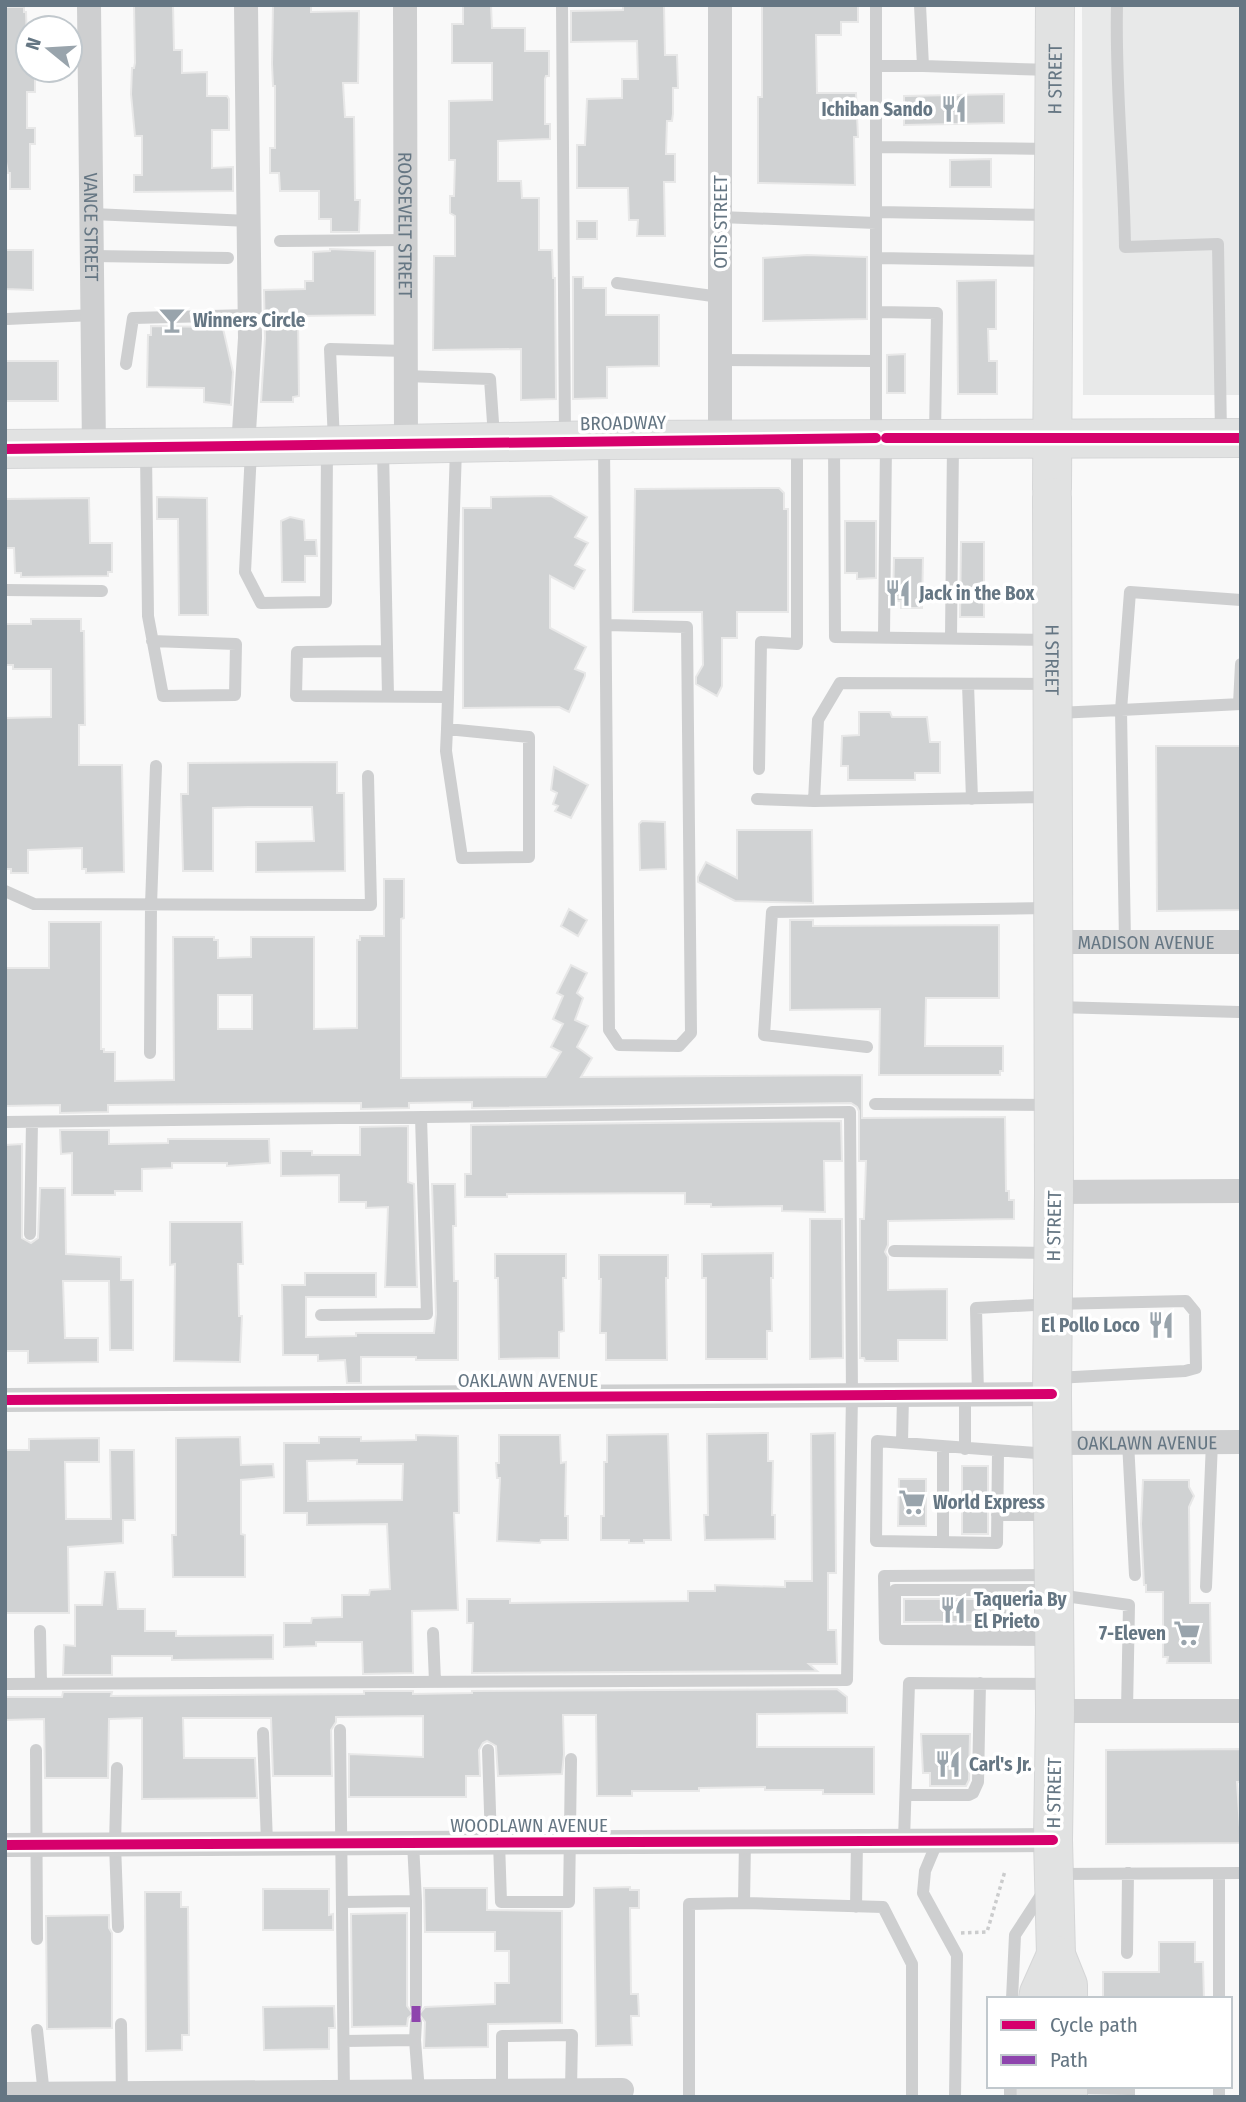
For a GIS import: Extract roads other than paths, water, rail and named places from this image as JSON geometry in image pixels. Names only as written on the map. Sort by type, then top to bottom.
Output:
[{"type":"main road","name":"H STREET","points":[[1055,5],[1052,440],[1054,1857],[1056,1955],[1068,1985],[1068,1997]]},
{"type":"main road","name":"BROADWAY","points":[[5,449],[604,440],[1231,438]]},
{"type":"main road","name":"H STREET","points":[[1038,1997],[1056,1955]]},
{"type":"street","name":"VANCE STREET","points":[[89,5],[93,214],[93,449]]},
{"type":"street","points":[[246,5],[250,315],[247,447]]},
{"type":"street","name":"ROOSEVELT STREET","points":[[394,445],[406,376],[405,5]]},
{"type":"street","name":"OTIS STREET","points":[[720,5],[720,439]]},
{"type":"street","name":"MADISON AVENUE","points":[[1052,925],[1125,942],[1241,942]]},
{"type":"street","points":[[1054,1192],[1241,1191]]},
{"type":"street","name":"OAKLAWN AVENUE","points":[[5,1400],[971,1395],[1052,1386]]},
{"type":"street","name":"OAKLAWN AVENUE","points":[[1053,1448],[1128,1442],[1241,1442]]},
{"type":"street","points":[[1055,1698],[1127,1710],[1241,1710]]},
{"type":"street","name":"WOODLAWN AVENUE","points":[[5,1845],[938,1840],[1054,1857]]},
{"type":"street","points":[[5,2095],[622,2090]]},
{"type":"lane","points":[[562,5],[565,442]]},
{"type":"lane","points":[[876,5],[876,361],[881,438],[884,637]]},
{"type":"lane","points":[[920,5],[923,66]]},
{"type":"lane","points":[[1117,6],[1117,94],[1124,187],[1125,247],[1218,244],[1231,438]]},
{"type":"lane","points":[[877,66],[1054,70]]},
{"type":"lane","points":[[876,148],[1054,149]]},
{"type":"lane","points":[[93,214],[249,221]]},
{"type":"lane","points":[[720,217],[1054,215]]},
{"type":"lane","points":[[281,241],[405,240]]},
{"type":"lane","points":[[93,256],[228,258]]},
{"type":"lane","points":[[877,258],[1053,261]]},
{"type":"lane","points":[[617,283],[720,297]]},
{"type":"lane","points":[[876,312],[937,313],[951,638]]},
{"type":"lane","points":[[7,319],[93,315]]},
{"type":"lane","points":[[126,364],[133,318],[250,315]]},
{"type":"lane","points":[[247,447],[245,572],[261,603],[326,602],[331,446],[330,349],[406,351]]},
{"type":"lane","points":[[720,360],[876,361]]},
{"type":"lane","points":[[406,376],[490,379],[495,443]]},
{"type":"lane","points":[[816,439],[835,637],[1052,640]]},
{"type":"lane","points":[[759,769],[761,642],[797,644],[816,439]]},
{"type":"lane","points":[[604,440],[609,1030],[620,1045],[679,1046],[691,1033],[687,628],[606,625]]},
{"type":"lane","points":[[447,729],[530,737],[529,858],[462,858],[446,751],[456,444]]},
{"type":"lane","points":[[388,696],[394,445]]},
{"type":"lane","points":[[146,448],[148,616],[152,640],[163,696],[235,695],[236,644],[152,640]]},
{"type":"lane","points":[[5,590],[102,591]]},
{"type":"lane","points":[[1125,942],[1121,710],[1130,592],[1241,600]]},
{"type":"lane","points":[[387,651],[297,652],[296,696],[448,697]]},
{"type":"lane","points":[[814,800],[818,720],[840,683],[968,684],[1121,710],[1240,704],[1241,664]]},
{"type":"lane","points":[[968,684],[972,799]]},
{"type":"lane","points":[[150,1053],[156,766]]},
{"type":"lane","points":[[5,891],[34,904],[371,905],[368,776]]},
{"type":"lane","points":[[757,799],[1052,797]]},
{"type":"lane","points":[[867,1046],[764,1035],[772,912],[1052,925]]},
{"type":"lane","points":[[1053,1007],[1238,1012]]},
{"type":"lane","points":[[875,1104],[1053,1105]]},
{"type":"lane","points":[[5,1122],[850,1112],[852,1395],[847,1680],[5,1684]]},
{"type":"lane","points":[[321,1315],[427,1314],[421,1117]]},
{"type":"lane","points":[[30,1234],[32,1122]]},
{"type":"lane","points":[[894,1251],[1053,1253]]},
{"type":"lane","points":[[965,1449],[976,1308],[1186,1301],[1195,1312],[1196,1368],[1052,1386]]},
{"type":"lane","points":[[902,1443],[903,1395]]},
{"type":"lane","points":[[998,1452],[997,1543],[876,1541],[877,1441],[998,1452],[1053,1448]]},
{"type":"lane","points":[[1128,1442],[1135,1575]]},
{"type":"lane","points":[[1206,1587],[1212,1442]]},
{"type":"lane","points":[[943,1447],[943,1542]]},
{"type":"lane","points":[[998,1515],[1054,1516]]},
{"type":"lane","points":[[1054,1606],[884,1576],[885,1639],[1054,1606],[1129,1605],[1127,1710]]},
{"type":"lane","points":[[40,1631],[41,1684]]},
{"type":"lane","points":[[433,1633],[435,1682]]},
{"type":"lane","points":[[904,1840],[909,1683],[980,1683],[1055,1698]]},
{"type":"lane","points":[[906,1795],[973,1793],[978,1782],[980,1683]]},
{"type":"lane","points":[[340,1730],[344,2094]]},
{"type":"lane","points":[[263,1732],[267,1843]]},
{"type":"lane","points":[[488,1750],[501,1902],[569,1902],[571,1759]]},
{"type":"lane","points":[[36,1751],[37,1939]]},
{"type":"lane","points":[[117,1768],[115,1844],[118,1927]]},
{"type":"lane","points":[[938,1840],[925,1871],[923,1893],[957,1955],[955,2097]]},
{"type":"lane","points":[[744,1903],[745,1841]]},
{"type":"lane","points":[[856,1907],[857,1841]]},
{"type":"lane","points":[[413,1843],[416,2006]]},
{"type":"lane","points":[[1012,1997],[1015,1935],[1054,1857],[1128,1873],[1241,1874]]},
{"type":"lane","points":[[1127,1953],[1128,1873]]},
{"type":"lane","points":[[1219,1874],[1219,1997]]},
{"type":"lane","points":[[343,1902],[416,1901]]},
{"type":"lane","points":[[689,2097],[689,1904],[744,1903],[883,1908],[912,1964],[912,2097]]},
{"type":"lane","points":[[416,2022],[419,2092]]},
{"type":"lane","points":[[121,2024],[122,2095]]},
{"type":"lane","points":[[37,2030],[44,2095]]},
{"type":"lane","points":[[497,2093],[502,2036],[544,2035],[572,2035],[574,2092]]},
{"type":"lane","points":[[344,2041],[415,2040]]},
{"type":"lane","points":[[1056,2091],[1129,2088],[1129,2097]]},
{"type":"place","name":"Ichiban Sando","points":[[954,109]]},
{"type":"place","name":"Winners Circle","points":[[172,320]]},
{"type":"place","name":"Jack in the Box","points":[[898,593]]},
{"type":"place","name":"El Pollo Loco","points":[[1161,1325]]},
{"type":"place","name":"World Express","points":[[912,1502]]},
{"type":"place","name":"Taqueria By El Prieto","points":[[953,1610]]},
{"type":"place","name":"7-Eleven","points":[[1187,1633]]},
{"type":"place","name":"Carl's Jr.","points":[[948,1764]]}]
